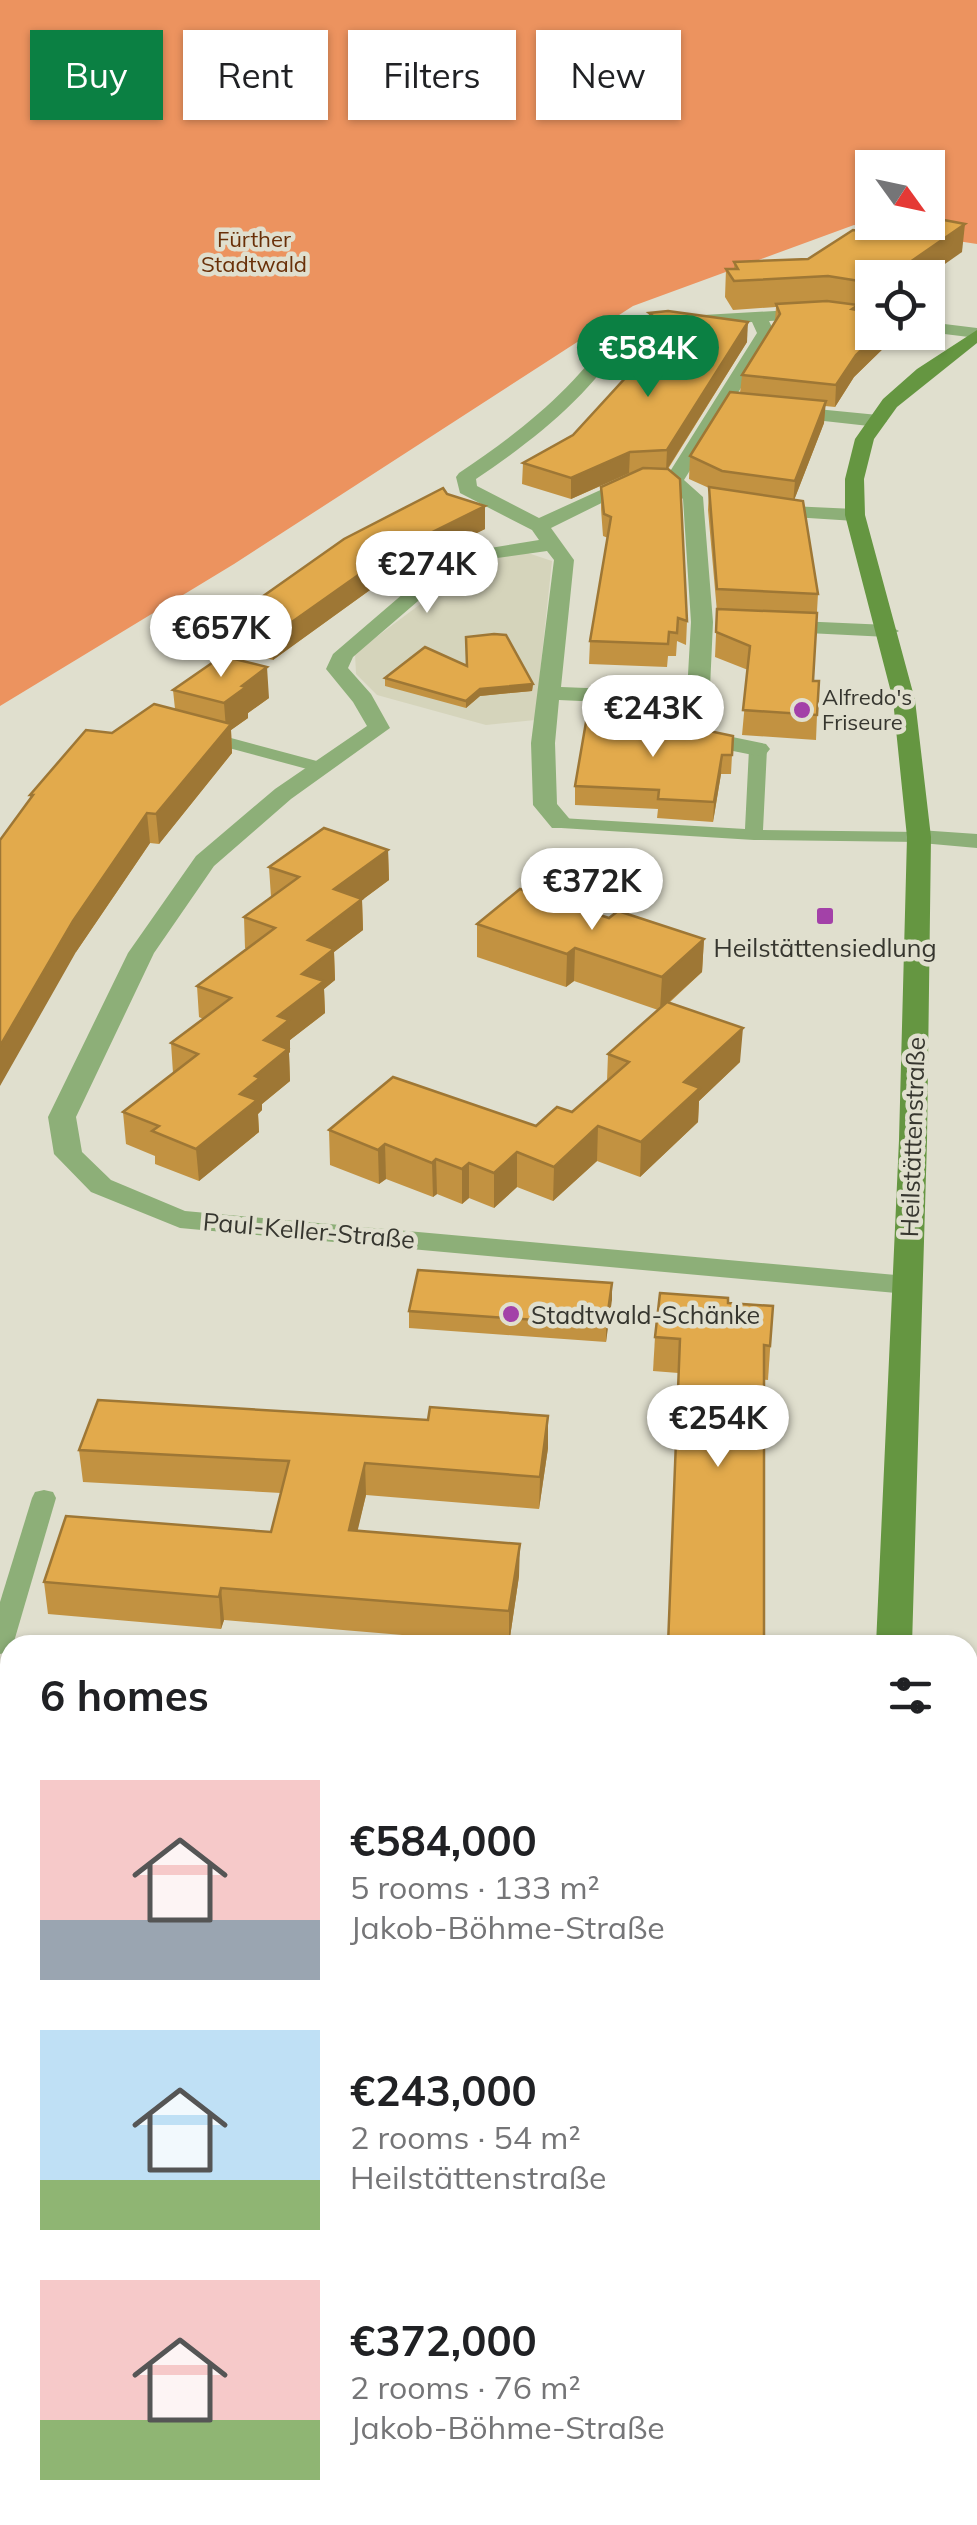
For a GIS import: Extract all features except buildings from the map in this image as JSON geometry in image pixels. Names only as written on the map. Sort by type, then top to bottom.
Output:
[{"type":"street","points":[[561,823],[545,805],[543,742],[564,560],[544,536],[467,488],[466,477],[518,442],[580,392],[622,330],[650,323],[826,312],[855,316]]},
{"type":"street","points":[[674,481],[741,406],[766,333],[758,318]]},
{"type":"street","points":[[945,329],[977,334]]},
{"type":"street","name":"Heilstättenstraße","points":[[894,1635],[918,838],[910,740],[888,632],[855,514],[857,457],[878,420],[924,372],[977,334]]},
{"type":"street","points":[[741,406],[878,420]]},
{"type":"street","points":[[544,536],[638,480],[674,481],[702,499],[711,622],[697,700],[696,737]]},
{"type":"street","points":[[741,508],[855,514]]},
{"type":"street","name":"Paul-Keller-Straße","points":[[544,536],[485,554],[425,585],[344,654],[337,669],[363,698],[379,728],[284,794],[205,861],[141,953],[62,1117],[68,1154],[102,1186],[180,1219],[906,1285]]},
{"type":"street","points":[[758,625],[888,632]]},
{"type":"street","points":[[548,692],[697,700]]},
{"type":"street","points":[[629,697],[696,737],[758,750]]},
{"type":"street","points":[[918,838],[977,841]]},
{"type":"lane","points":[[179,729],[322,768]]},
{"type":"lane","points":[[754,835],[758,750]]},
{"type":"lane","points":[[561,823],[754,835],[918,838]]},
{"type":"lane","points":[[4,1635],[44,1498]]},
{"type":"shaded area","points":[[525,552],[552,561],[535,720],[486,725],[377,695],[356,674],[355,653],[478,561]]},
{"type":"green space","name":"Fürther Stadtwald","points":[[0,0],[977,0],[977,244],[945,239],[945,150],[855,150],[855,225],[633,306],[234,564],[0,706]]},
{"type":"place","name":"Alfredo's Friseure","points":[[802,710]]},
{"type":"place","name":"Heilstättensiedlung","points":[[825,916]]},
{"type":"place","name":"Stadtwald-Schänke","points":[[511,1314]]}]
